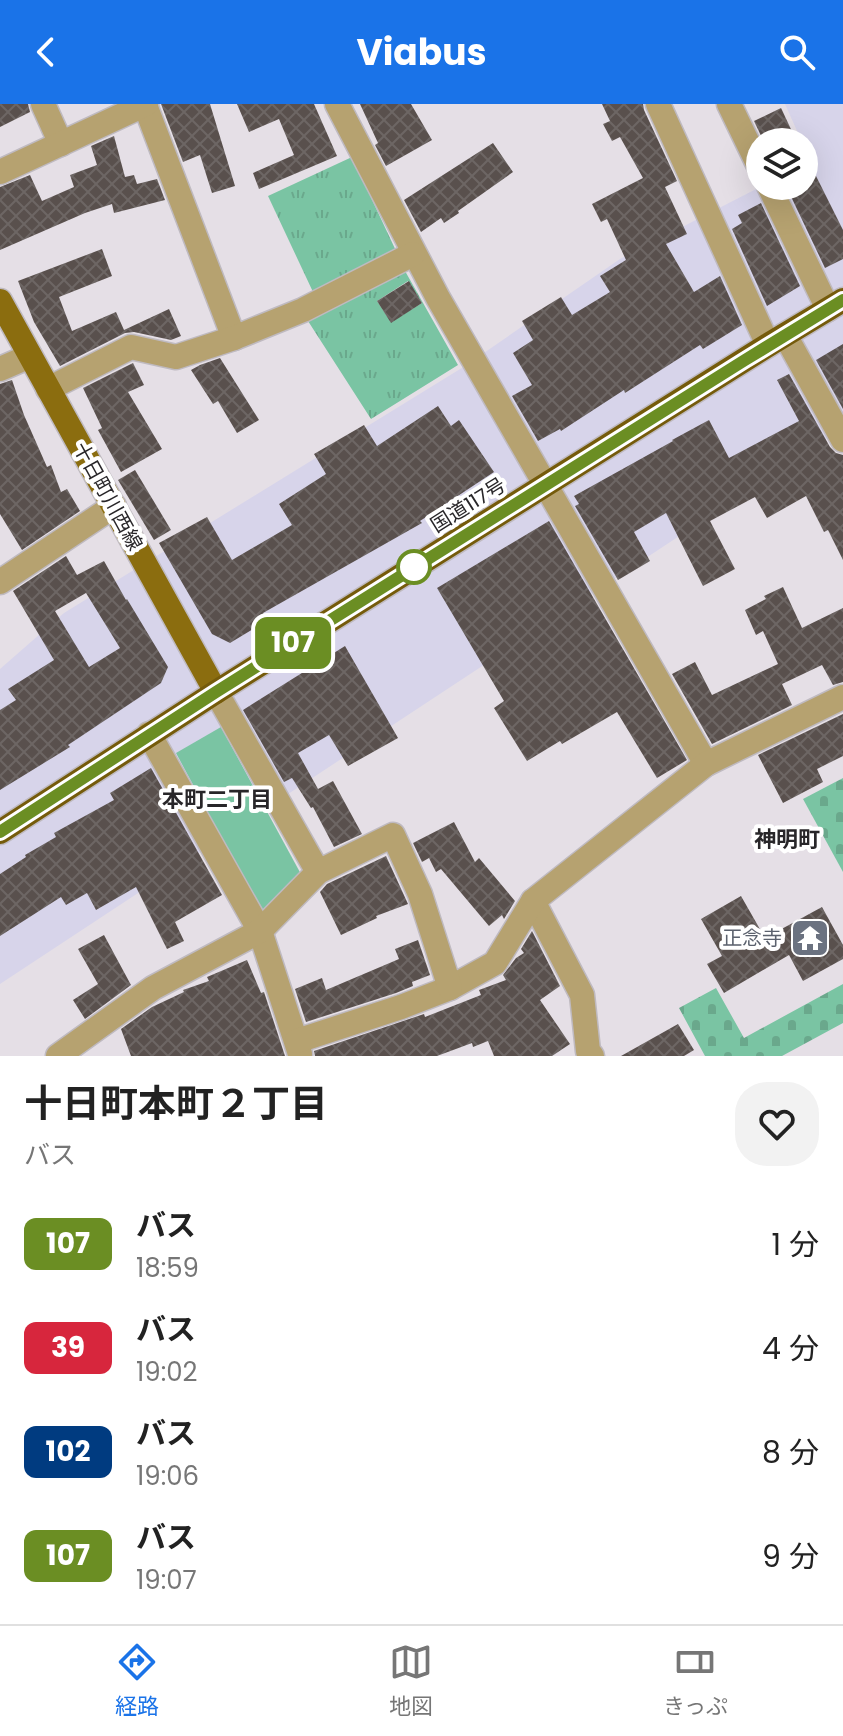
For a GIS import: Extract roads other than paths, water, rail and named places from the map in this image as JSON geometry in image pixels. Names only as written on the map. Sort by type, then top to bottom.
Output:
[{"type":"highway","name":"国道117号","points":[[0,832],[149,734],[836,304]]},
{"type":"main road","name":"十日町川西線","points":[[0,301],[216,692]]},
{"type":"street","points":[[43,104],[61,144]]},
{"type":"street","points":[[0,172],[146,104],[234,338]]},
{"type":"street","points":[[337,104],[413,254],[706,764]]},
{"type":"street","points":[[658,104],[777,340],[843,440]]},
{"type":"street","points":[[729,104],[746,139]]},
{"type":"street","points":[[777,200],[836,304]]},
{"type":"street","points":[[48,389],[131,347],[176,357],[234,338],[303,310],[413,254]]},
{"type":"street","points":[[0,369],[30,356]]},
{"type":"street","points":[[0,582],[114,506]]},
{"type":"street","points":[[216,692],[318,872]]},
{"type":"street","points":[[149,734],[260,931],[299,1048],[450,988],[495,963],[533,901],[706,764],[843,697]]},
{"type":"street","points":[[71,1052],[153,988],[260,931],[318,872],[393,835],[420,894],[450,988]]},
{"type":"street","points":[[533,901],[582,995],[588,1051],[592,1056]]},
{"type":"place","name":"正念寺","points":[[810,938]]},
{"type":"district","name":"本町二丁目","points":[[217,799]]},
{"type":"district","name":"神明町","points":[[787,839]]}]
